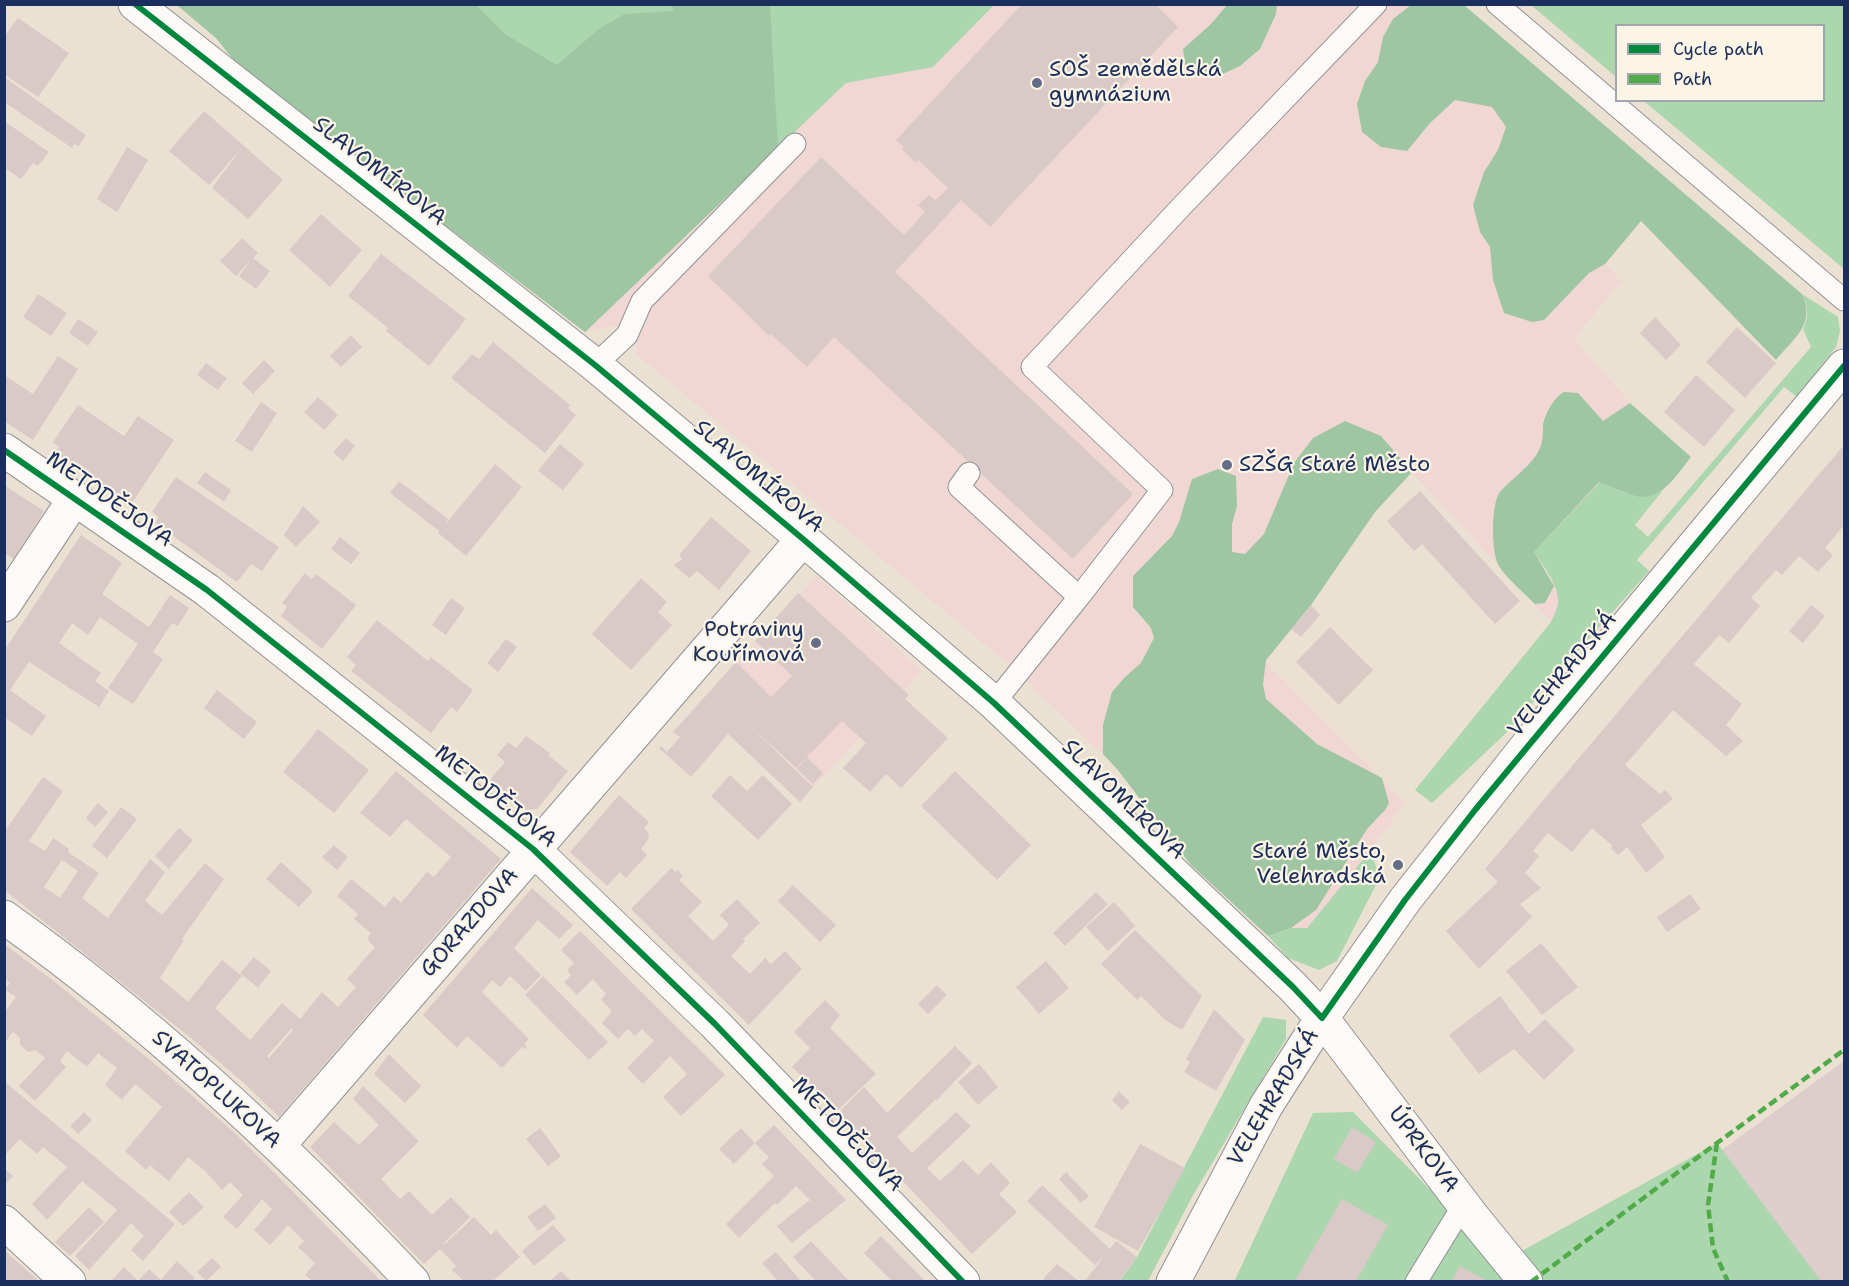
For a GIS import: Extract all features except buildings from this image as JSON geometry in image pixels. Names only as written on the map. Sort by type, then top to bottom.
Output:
[{"type":"street","name":"SLAVOMÍROVA","points":[[135,4],[595,365],[803,538],[994,703],[1293,987],[1322,1018]]},
{"type":"street","name":"VELEHRADSKÁ","points":[[1173,1281],[1266,1106],[1322,1018],[1405,900],[1475,810],[1845,366]]},
{"type":"street","name":"METODĚJOVA","points":[[4,450],[207,590],[533,849],[715,1024],[963,1281]]},
{"type":"street","points":[[4,605],[75,498]]},
{"type":"street","name":"GORAZDOVA","points":[[279,1145],[803,538]]},
{"type":"street","name":"SVATOPLUKOVA","points":[[4,917],[43,944],[178,1054],[279,1145],[412,1281]]},
{"type":"street","name":"ÚPRKOVA","points":[[1322,1018],[1526,1281]]},
{"type":"street","points":[[4,1222],[69,1281]]},
{"type":"lane","points":[[994,703],[1162,490],[1032,367],[1180,207],[1376,4]]},
{"type":"lane","points":[[1497,4],[1845,300]]},
{"type":"lane","points":[[595,365],[627,334],[642,301],[795,144]]},
{"type":"lane","points":[[969,473],[959,487],[1079,597]]},
{"type":"lane","points":[[1416,1281],[1464,1204]]},
{"type":"shaded area","name":"SZŠG Staré Město","points":[[177,5],[1464,5],[1803,329],[1776,360],[1641,221],[1606,264],[1621,282],[1574,338],[1630,403],[1691,457],[1663,490],[1634,496],[1534,552],[1558,596],[1558,606],[1551,622],[1412,473],[1375,512],[1311,605],[1266,662],[1405,802],[1319,921],[1307,928],[1291,928],[1276,920],[1007,663],[637,355],[636,342],[615,325],[585,332],[242,70],[216,38]]},
{"type":"shaded area","points":[[817,576],[922,671],[813,787],[716,684]]},
{"type":"shaded area","points":[[1844,1061],[1844,1281],[1820,1281],[1722,1150]]},
{"type":"green space","points":[[177,5],[994,5],[933,67],[846,83],[585,332],[242,70],[216,38]]},
{"type":"green space","points":[[177,5],[476,5],[505,34],[557,65],[600,28],[625,14],[674,11],[671,5],[770,5],[778,148],[585,332],[242,70],[216,38]]},
{"type":"green space","points":[[1227,5],[1277,5],[1276,14],[1260,49],[1240,66],[1216,77],[1187,76],[1183,49],[1211,24]]},
{"type":"green space","points":[[1411,5],[1464,5],[1802,294],[1806,305],[1805,322],[1796,337],[1776,360],[1641,221],[1605,264],[1589,273],[1544,320],[1532,322],[1504,313],[1493,280],[1490,247],[1480,232],[1473,205],[1484,172],[1498,150],[1506,127],[1492,107],[1455,100],[1430,123],[1407,151],[1381,147],[1362,132],[1357,104],[1365,81],[1378,62],[1383,37],[1393,19]]},
{"type":"green space","points":[[1531,5],[1844,5],[1844,269],[1645,102],[1825,102],[1825,24],[1615,24],[1615,76]]},
{"type":"green space","points":[[1802,294],[1838,317],[1840,331],[1836,347],[1797,397],[1784,387],[1637,560],[1649,571],[1505,734],[1432,803],[1415,790],[1551,622],[1556,611],[1558,597],[1556,590],[1550,576],[1534,552],[1600,482],[1631,495],[1647,496],[1663,490],[1635,525],[1648,537],[1811,347],[1803,329],[1807,312]]},
{"type":"green space","points":[[1564,392],[1578,393],[1603,421],[1630,403],[1691,457],[1668,485],[1654,495],[1636,496],[1599,482],[1534,552],[1554,586],[1545,603],[1535,604],[1509,579],[1498,564],[1493,538],[1495,506],[1500,492],[1537,454],[1542,443],[1543,425],[1550,406]]},
{"type":"green space","points":[[1345,421],[1381,436],[1412,472],[1375,512],[1311,605],[1266,660],[1263,684],[1266,699],[1317,744],[1382,778],[1389,803],[1367,829],[1316,910],[1291,928],[1268,936],[1191,865],[1103,754],[1103,725],[1112,692],[1141,663],[1154,638],[1151,628],[1133,607],[1133,576],[1172,536],[1179,522],[1192,479],[1218,469],[1236,476],[1237,506],[1232,524],[1232,552],[1245,554],[1264,534],[1294,463],[1313,438]]},
{"type":"green space","points":[[1370,851],[1380,877],[1337,961],[1319,970],[1288,958],[1268,936],[1291,928],[1307,928]]},
{"type":"green space","points":[[1263,1017],[1286,1020],[1286,1039],[1192,1197],[1148,1281],[1119,1282],[1137,1257]]},
{"type":"green space","points":[[1353,1112],[1502,1262],[1717,1143],[1821,1281],[1234,1282],[1313,1113]]},
{"type":"marked path","points":[[1531,1282],[1844,1050]]},
{"type":"marked path","points":[[1717,1143],[1708,1205],[1713,1248],[1728,1282]]},
{"type":"cycle path","points":[[135,4],[595,365],[803,539],[994,703],[1293,987],[1322,1018],[1405,900],[1475,810],[1844,366]]},
{"type":"cycle path","points":[[4,450],[207,590],[533,849],[715,1024],[963,1282]]},
{"type":"place","name":"SOŠ zemědělská gymnázium","points":[[1037,83]]},
{"type":"place","name":"SZŠG Staré Město","points":[[1227,465]]},
{"type":"place","name":"Potraviny Kouřímová","points":[[816,643]]},
{"type":"place","name":"Staré Město, Velehradská","points":[[1398,865]]}]
